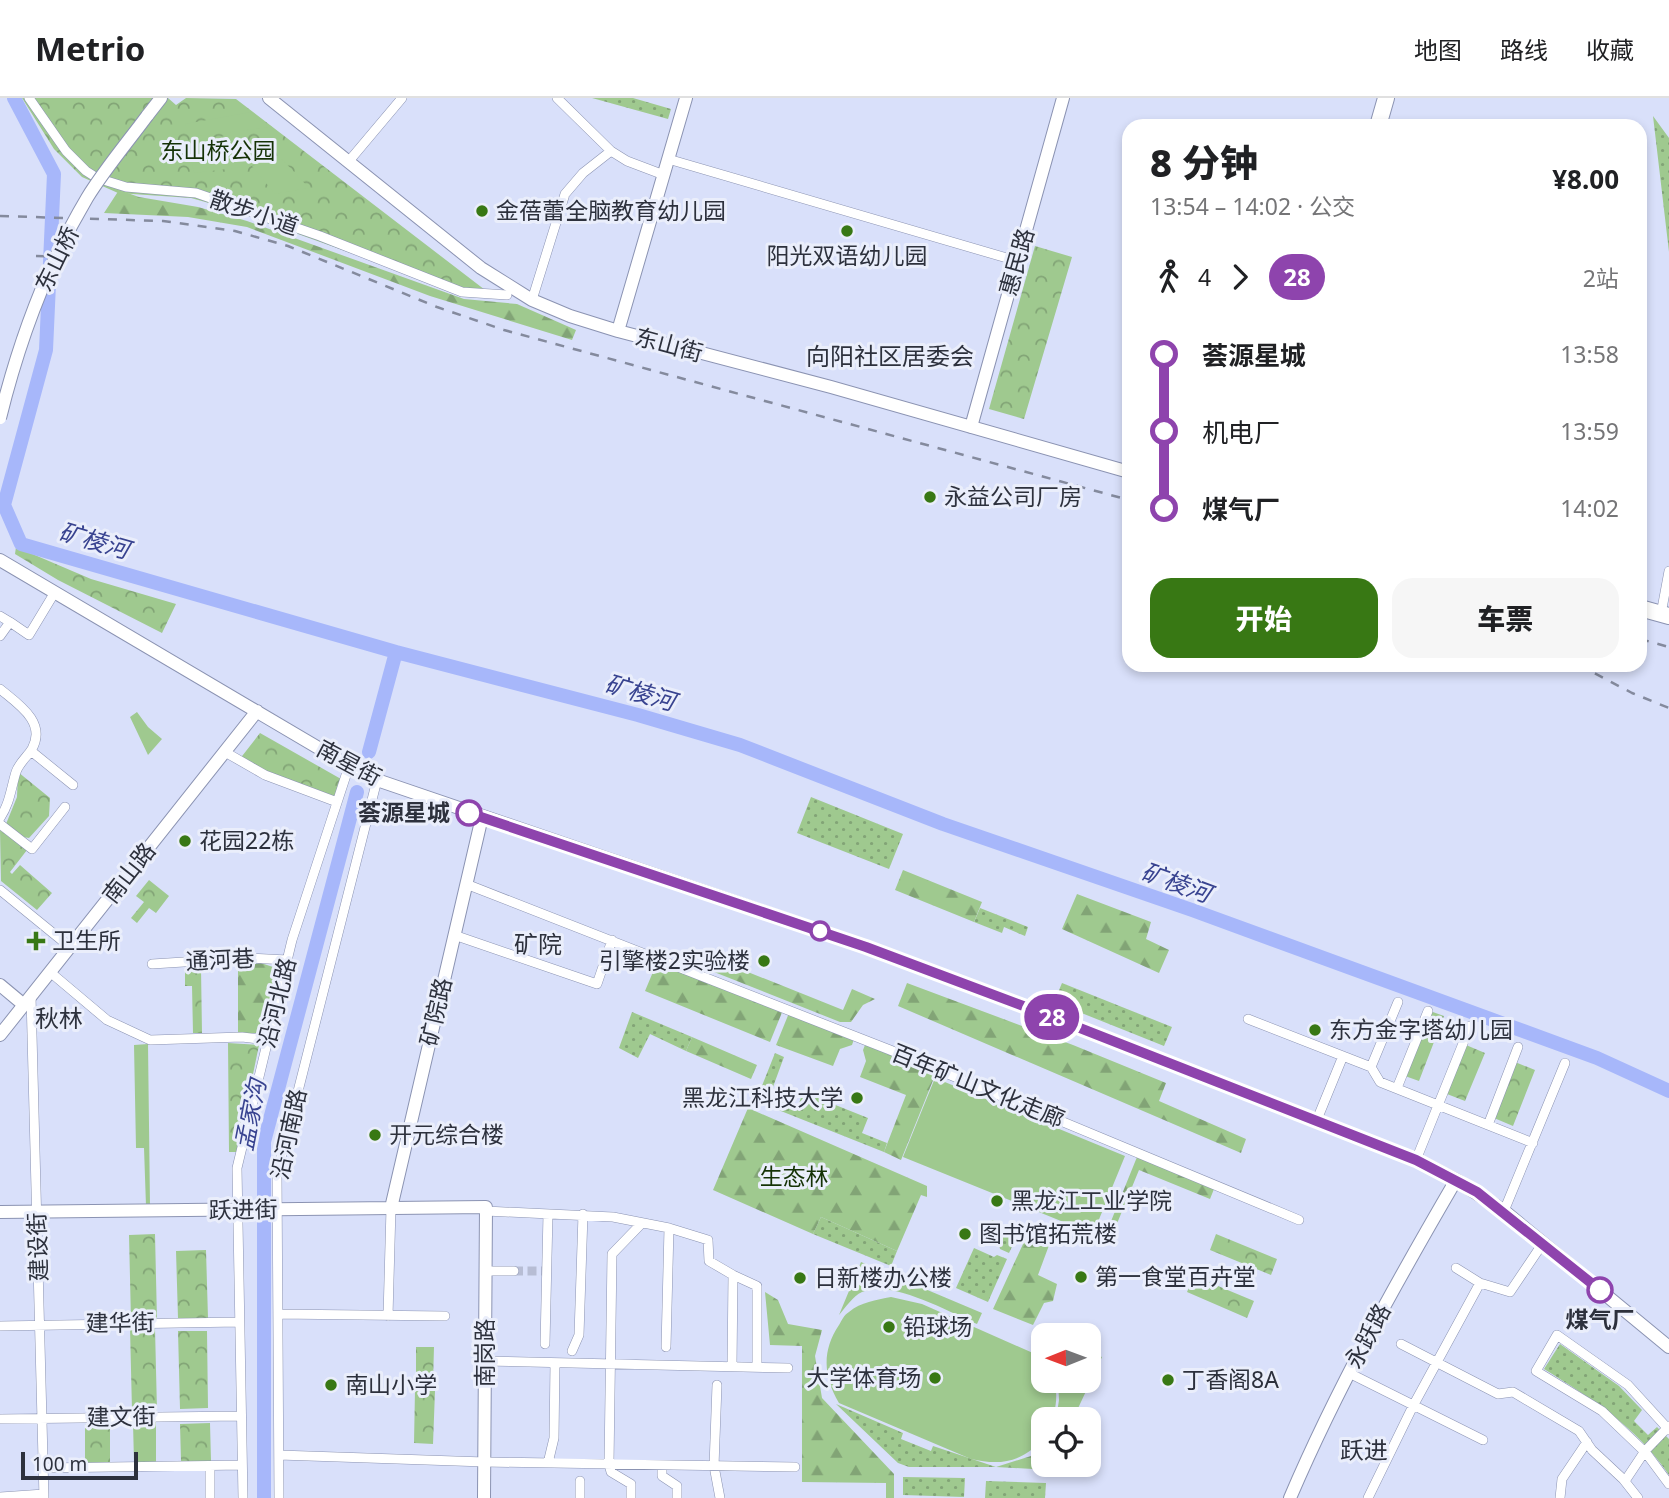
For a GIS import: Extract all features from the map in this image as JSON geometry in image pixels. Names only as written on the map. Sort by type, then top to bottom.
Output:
[{"type":"highway","points":[[1380,119],[1386,98]]},
{"type":"highway","points":[[1647,610],[1665,615]]},
{"type":"street","name":"散步小道","points":[[29,98],[66,151],[97,178],[126,187],[196,193],[320,236],[463,292],[507,295]]},
{"type":"street","name":"东山桥","points":[[0,418],[24,334],[45,278],[88,197],[161,98]]},
{"type":"street","name":"东山街","points":[[269,98],[481,268],[532,300],[570,316],[618,331],[1122,470]]},
{"type":"street","points":[[387,98],[390,101],[401,99]]},
{"type":"street","points":[[556,98],[611,152],[664,175]]},
{"type":"street","points":[[618,331],[686,98]]},
{"type":"street","name":"惠民路","points":[[971,427],[1063,98]]},
{"type":"street","points":[[349,161],[401,99]]},
{"type":"street","points":[[532,300],[565,194],[583,173],[611,152]]},
{"type":"street","points":[[668,159],[1017,261]]},
{"type":"street","name":"南星街","points":[[2,562],[377,780],[866,947],[1416,1160],[1456,1180],[1504,1211],[1669,1347]]},
{"type":"street","points":[[1665,615],[1669,571]]},
{"type":"street","points":[[0,615],[29,635],[55,592]]},
{"type":"street","points":[[0,636],[10,622]]},
{"type":"street","points":[[0,688],[27,711],[35,724],[35,741],[17,769],[9,802],[0,818]]},
{"type":"street","name":"南山路","points":[[0,1035],[257,711]]},
{"type":"street","points":[[31,751],[73,785]]},
{"type":"street","points":[[225,752],[265,775],[337,802]]},
{"type":"street","name":"沿河北路","points":[[243,1498],[237,1210],[239,1157],[287,960],[349,766]]},
{"type":"street","name":"沿河南路","points":[[279,1498],[275,1209],[277,1174],[377,780]]},
{"type":"street","points":[[0,824],[32,849],[65,807]]},
{"type":"street","name":"矿院路","points":[[391,1208],[482,817]]},
{"type":"street","name":"百年矿山文化走廊","points":[[466,884],[1098,1135],[1300,1220]]},
{"type":"street","points":[[0,890],[70,947]]},
{"type":"street","points":[[454,935],[597,984],[612,940]]},
{"type":"street","name":"通河巷","points":[[152,964],[247,958],[287,960]]},
{"type":"street","points":[[50,972],[107,1020],[150,1040],[242,1037],[268,1040]]},
{"type":"street","points":[[0,985],[27,1001]]},
{"type":"street","name":"建设街","points":[[27,1001],[31,1022],[44,1496]]},
{"type":"street","points":[[1371,1067],[1398,1002]]},
{"type":"street","points":[[1397,1088],[1428,1011]]},
{"type":"street","points":[[1248,1019],[1371,1067],[1380,1082],[1533,1143]]},
{"type":"street","points":[[1416,1160],[1470,1026]]},
{"type":"street","points":[[1488,1125],[1518,1047]]},
{"type":"street","points":[[1317,1122],[1343,1056]]},
{"type":"street","points":[[1504,1211],[1565,1063]]},
{"type":"street","name":"永跃路","points":[[1290,1498],[1349,1373],[1399,1278],[1456,1180]]},
{"type":"street","points":[[388,1316],[391,1208]]},
{"type":"street","points":[[486,1209],[613,1217],[668,1228],[708,1240],[709,1261],[757,1286],[757,1367]]},
{"type":"street","name":"跃进街","points":[[0,1212],[486,1209]]},
{"type":"street","name":"南岗路","points":[[484,1498],[486,1209]]},
{"type":"street","points":[[545,1344],[548,1214]]},
{"type":"street","points":[[572,1351],[579,1335],[583,1214]]},
{"type":"street","points":[[631,1498],[631,1484],[611,1472],[609,1464],[612,1254],[642,1223]]},
{"type":"street","points":[[666,1347],[668,1228]]},
{"type":"street","points":[[1456,1268],[1480,1283],[1510,1292],[1543,1243]]},
{"type":"street","points":[[486,1271],[514,1271]]},
{"type":"street","points":[[732,1366],[733,1275]]},
{"type":"street","points":[[1368,1498],[1413,1406],[1480,1283]]},
{"type":"street","points":[[278,1314],[445,1316]]},
{"type":"street","name":"建华街","points":[[0,1326],[239,1321]]},
{"type":"street","points":[[1625,1481],[1645,1451],[1668,1428],[1628,1385],[1557,1335],[1536,1371],[1602,1411],[1645,1451],[1669,1484]]},
{"type":"street","points":[[1401,1344],[1498,1394],[1513,1392],[1579,1431],[1638,1498]]},
{"type":"street","points":[[485,1362],[788,1368]]},
{"type":"street","points":[[548,1463],[554,1438],[555,1363]]},
{"type":"street","points":[[1349,1373],[1483,1440]]},
{"type":"street","points":[[717,1385],[714,1466],[719,1498]]},
{"type":"street","name":"建文街","points":[[0,1419],[241,1416]]},
{"type":"street","points":[[1560,1498],[1562,1479],[1587,1442]]},
{"type":"street","points":[[279,1455],[485,1462],[795,1467]]},
{"type":"street","points":[[44,1468],[242,1465]]},
{"type":"street","points":[[662,1465],[662,1476],[677,1486],[677,1498]]},
{"type":"street","points":[[210,1466],[210,1498]]},
{"type":"street","points":[[580,1481],[580,1498]]},
{"type":"street","points":[[0,1497],[44,1496]]},
{"type":"green space","name":"东山桥公园","points":[[22,98],[168,98],[176,105],[186,98],[236,99],[489,293],[448,288],[191,198],[118,193],[82,177],[54,149]]},
{"type":"green space","points":[[592,98],[633,98],[671,109],[668,119]]},
{"type":"green space","points":[[251,112],[272,127],[189,137],[185,124]]},
{"type":"green space","points":[[1653,116],[1669,138],[1669,252]]},
{"type":"green space","points":[[226,136],[252,166],[194,173],[187,141]]},
{"type":"green space","points":[[280,157],[309,188],[275,194],[252,166]]},
{"type":"green space","points":[[119,190],[247,221],[464,299],[517,304],[576,330],[572,340],[430,296],[247,227],[188,217],[104,213]]},
{"type":"green space","points":[[1035,246],[1072,257],[1024,419],[989,409]]},
{"type":"green space","points":[[16,547],[91,579],[176,604],[162,633],[58,580],[15,554]]},
{"type":"green space","points":[[137,712],[148,727],[162,739],[148,755],[130,717]]},
{"type":"green space","points":[[260,733],[341,779],[335,800],[239,760]]},
{"type":"green space","points":[[18,772],[50,798],[49,816],[29,838],[23,837],[6,824],[17,797]]},
{"type":"green space","points":[[811,797],[903,834],[889,869],[797,833]]},
{"type":"green space","points":[[0,830],[27,850],[10,872],[12,874],[20,865],[52,893],[37,910],[1,881]]},
{"type":"green space","points":[[903,870],[982,902],[974,922],[895,890]]},
{"type":"green space","points":[[149,880],[169,896],[156,913],[149,908],[137,923],[131,918],[144,902],[136,896]]},
{"type":"green space","points":[[1077,894],[1151,922],[1146,939],[1169,950],[1159,973],[1062,929]]},
{"type":"green space","points":[[980,908],[1028,927],[1025,936],[1004,927],[1002,933],[974,922]]},
{"type":"green space","points":[[703,954],[843,1010],[852,989],[875,999],[863,1005],[851,1022],[840,1022],[699,966]]},
{"type":"green space","points":[[658,960],[783,1010],[770,1042],[645,991]]},
{"type":"green space","points":[[261,963],[279,969],[261,1033],[238,1033],[238,966]]},
{"type":"green space","points":[[185,968],[201,968],[202,1033],[193,1033],[192,986],[185,986]]},
{"type":"green space","points":[[907,983],[1166,1083],[1159,1101],[1246,1139],[1241,1153],[898,1006]]},
{"type":"green space","points":[[1062,983],[1172,1027],[1164,1046],[1054,1002]]},
{"type":"green space","points":[[1430,1011],[1444,1016],[1419,1081],[1405,1076]]},
{"type":"green space","points":[[632,1012],[692,1037],[686,1051],[650,1034],[638,1058],[619,1048]]},
{"type":"green space","points":[[789,1013],[854,1039],[852,1045],[840,1049],[833,1066],[776,1045]]},
{"type":"green space","points":[[692,1037],[757,1065],[751,1079],[686,1051]]},
{"type":"green space","points":[[228,1043],[259,1045],[237,1152],[229,1152]]},
{"type":"green space","points":[[148,1044],[150,1206],[146,1206],[144,1148],[136,1148],[134,1045]]},
{"type":"green space","points":[[865,1045],[936,1073],[901,1160],[884,1152],[906,1095],[860,1077],[866,1061],[863,1050]]},
{"type":"green space","points":[[1466,1045],[1485,1053],[1465,1101],[1447,1094]]},
{"type":"green space","points":[[775,1053],[784,1057],[770,1095],[798,1106],[803,1092],[868,1118],[862,1133],[887,1143],[884,1152],[756,1101]]},
{"type":"green space","points":[[1515,1062],[1535,1070],[1513,1126],[1494,1118]]},
{"type":"green space","points":[[935,1078],[1125,1156],[1093,1234],[903,1157]]},
{"type":"green space","name":"生态林","points":[[748,1108],[927,1186],[927,1197],[921,1195],[897,1251],[821,1217],[813,1234],[713,1190]]},
{"type":"green space","points":[[1137,1157],[1214,1189],[1210,1199],[1139,1170],[1109,1243],[1103,1241]]},
{"type":"green space","points":[[821,1217],[897,1251],[891,1266],[813,1234]]},
{"type":"green space","points":[[992,1220],[1019,1232],[1009,1253],[1000,1249],[999,1244],[986,1239]]},
{"type":"green space","points":[[1029,1231],[1051,1240],[1038,1275],[1057,1284],[1053,1301],[1044,1303],[1031,1324],[993,1309]]},
{"type":"green space","points":[[155,1234],[157,1320],[131,1321],[129,1235]]},
{"type":"green space","points":[[1216,1234],[1277,1259],[1271,1275],[1210,1250]]},
{"type":"green space","points":[[974,1248],[994,1257],[997,1255],[1007,1259],[988,1302],[956,1288]]},
{"type":"green space","points":[[206,1250],[208,1318],[178,1318],[176,1251]]},
{"type":"green space","points":[[861,1262],[982,1313],[977,1324],[904,1293],[874,1289],[862,1292],[852,1299],[839,1315]]},
{"type":"green space","points":[[1194,1276],[1254,1301],[1247,1318],[1187,1292]]},
{"type":"green space","points":[[765,1292],[778,1300],[788,1324],[822,1330],[815,1356],[822,1398],[894,1474],[894,1498],[886,1498],[886,1483],[802,1482],[802,1346],[770,1345]]},
{"type":"green space","name":"大学体育场","points":[[891,1297],[922,1304],[1031,1352],[1031,1393],[1056,1395],[1055,1407],[1031,1407],[1031,1450],[1001,1462],[971,1459],[839,1403],[828,1374],[829,1345],[844,1316],[869,1302]]},
{"type":"green space","points":[[130,1328],[155,1328],[157,1411],[132,1411]]},
{"type":"green space","points":[[178,1331],[207,1331],[208,1408],[180,1409]]},
{"type":"green space","points":[[1560,1344],[1619,1386],[1642,1410],[1634,1421],[1648,1435],[1657,1427],[1669,1439],[1669,1475],[1643,1442],[1628,1428],[1544,1369]]},
{"type":"green space","points":[[416,1347],[434,1347],[433,1382],[416,1382]]},
{"type":"green space","points":[[415,1390],[435,1391],[433,1444],[414,1443]]},
{"type":"green space","points":[[1059,1393],[1085,1393],[1079,1407],[1058,1407]]},
{"type":"green space","points":[[836,1404],[903,1433],[901,1439],[931,1451],[933,1446],[996,1467],[909,1467],[898,1463]]},
{"type":"green space","points":[[156,1422],[156,1462],[134,1462],[133,1423]]},
{"type":"green space","points":[[210,1423],[211,1461],[181,1461],[180,1424]]},
{"type":"green space","points":[[85,1424],[110,1424],[110,1463],[85,1463]]},
{"type":"green space","points":[[1031,1456],[1031,1469],[996,1467]]},
{"type":"green space","points":[[903,1477],[965,1478],[964,1497],[903,1495]]},
{"type":"green space","points":[[986,1481],[1046,1483],[1045,1498],[985,1498]]},
{"type":"waterway","name":"矿棱河","points":[[14,98],[54,174],[46,350],[4,505],[21,544],[396,652],[638,715],[740,745],[943,824],[1192,910],[1597,1058],[1669,1091]]},
{"type":"waterway","name":"孟家沟","points":[[369,752],[396,652]]},
{"type":"waterway","name":"孟家沟","points":[[264,1498],[264,1142],[357,792]]},
{"type":"tunnel","points":[[514,1271],[547,1271]]},
{"type":"railway","points":[[0,216],[163,221],[235,231],[288,246],[437,307],[504,330],[1122,498]]},
{"type":"railway","points":[[36,256],[65,257]]},
{"type":"railway","points":[[1647,641],[1669,647]]},
{"type":"railway","points":[[1592,672],[1632,693],[1669,708]]},
{"type":"bus line","name":"28","points":[[469,813],[866,947],[1416,1160],[1477,1192],[1504,1211],[1600,1290]]},
{"type":"place","name":"金蓓蕾全脑教育幼儿园","points":[[482,211]]},
{"type":"place","name":"阳光双语幼儿园","points":[[847,231]]},
{"type":"place","name":"永益公司厂房","points":[[930,497]]},
{"type":"place","name":"荟源星城","points":[[469,813]]},
{"type":"place","name":"花园22栋","points":[[185,841]]},
{"type":"place","name":"卫生所","points":[[36,941]]},
{"type":"place","name":"引擎楼2实验楼","points":[[764,961]]},
{"type":"place","name":"东方金字塔幼儿园","points":[[1315,1030]]},
{"type":"place","name":"黑龙江科技大学","points":[[857,1098]]},
{"type":"place","name":"开元综合楼","points":[[375,1135]]},
{"type":"place","name":"黑龙江工业学院","points":[[997,1201]]},
{"type":"place","name":"图书馆拓荒楼","points":[[965,1234]]},
{"type":"place","name":"第一食堂百卉堂","points":[[1081,1277]]},
{"type":"place","name":"日新楼办公楼","points":[[800,1278]]},
{"type":"place","name":"煤气厂","points":[[1600,1290]]},
{"type":"place","name":"铅球场","points":[[889,1327]]},
{"type":"place","name":"大学体育场","points":[[935,1378]]},
{"type":"place","name":"丁香阁8A","points":[[1168,1380]]},
{"type":"place","name":"南山小学","points":[[331,1385]]},
{"type":"district","name":"向阳社区居委会","points":[[890,357]]},
{"type":"district","name":"矿院","points":[[538,945]]},
{"type":"district","name":"秋林","points":[[59,1019]]},
{"type":"district","name":"跃进","points":[[1364,1451]]}]
